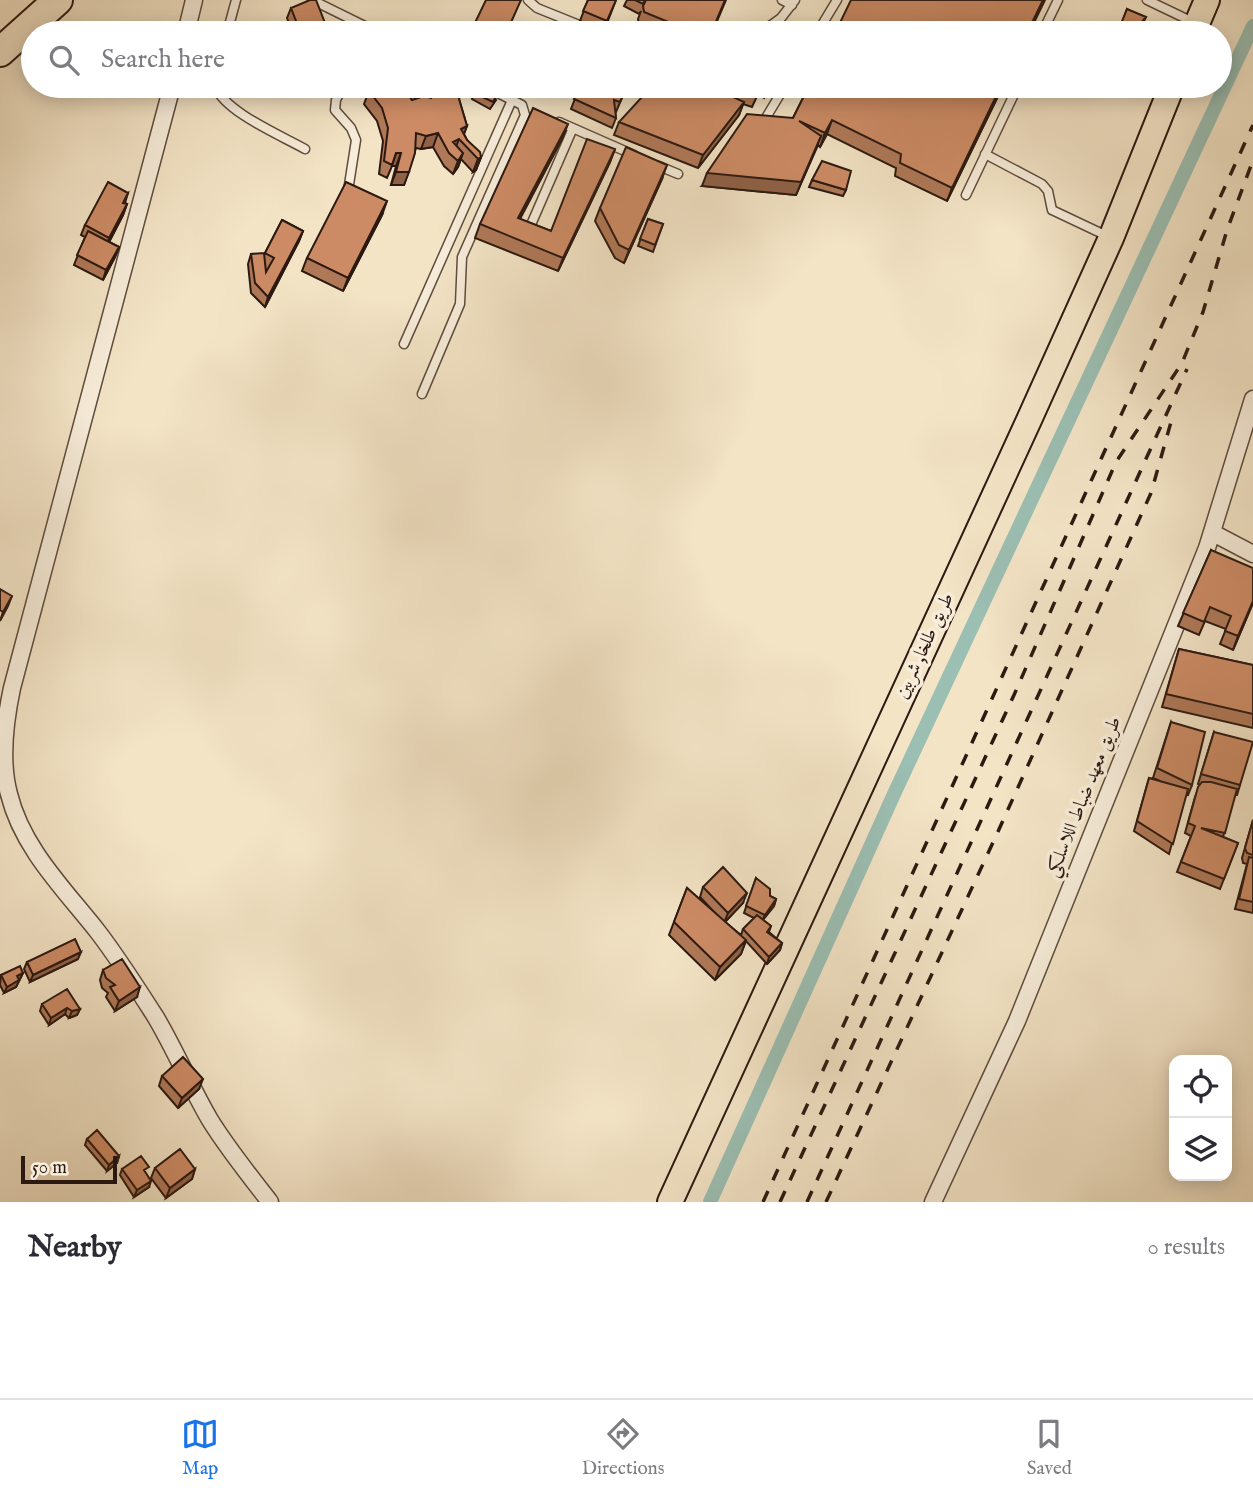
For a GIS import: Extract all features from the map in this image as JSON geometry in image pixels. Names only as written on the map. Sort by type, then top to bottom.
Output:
[{"type":"highway","points":[[0,28],[31,0]]},
{"type":"highway","points":[[35,21],[58,0]]},
{"type":"highway","points":[[0,52],[21,33]]},
{"type":"main road","points":[[1198,21],[1207,0]]},
{"type":"main road","name":"طريق طلخا, شربين","points":[[670,1202],[1111,237],[1167,98]]},
{"type":"street","points":[[189,21],[194,0]]},
{"type":"street","points":[[169,98],[12,688],[6,718],[6,763],[9,794],[23,831],[49,873],[100,934],[155,1017],[210,1119],[233,1155],[270,1202]]},
{"type":"street","name":"طريق معهد ضباط اللاسلكي","points":[[933,1202],[1017,1021],[1213,551],[1213,533],[1253,399]]},
{"type":"street","points":[[1213,533],[1253,554]]},
{"type":"lane","points":[[230,21],[236,0]]},
{"type":"lane","points":[[312,0],[351,21]]},
{"type":"lane","points":[[528,0],[537,8],[569,21]]},
{"type":"lane","points":[[782,0],[793,2]]},
{"type":"lane","points":[[824,21],[837,0]]},
{"type":"lane","points":[[1048,21],[1058,0]]},
{"type":"lane","points":[[1147,0],[1182,21]]},
{"type":"lane","points":[[776,21],[793,2]]},
{"type":"lane","points":[[222,98],[230,106],[304,149]]},
{"type":"lane","points":[[337,98],[335,110],[351,128],[356,141],[348,191]]},
{"type":"lane","points":[[508,98],[534,112]]},
{"type":"lane","points":[[767,116],[778,98]]},
{"type":"lane","points":[[966,195],[1012,98]]},
{"type":"lane","points":[[404,344],[512,100]]},
{"type":"lane","points":[[422,394],[460,303],[462,257],[525,115],[524,107]]},
{"type":"lane","points":[[547,117],[643,159]]},
{"type":"lane","points":[[530,227],[573,128]]},
{"type":"lane","points":[[985,154],[1042,184],[1048,191],[1052,210],[1111,237]]},
{"type":"lane","points":[[655,164],[678,174]]},
{"type":"building","points":[[316,0],[324,21],[296,21],[291,8]]},
{"type":"building","points":[[486,0],[521,0],[512,21],[476,21]]},
{"type":"building","points":[[588,0],[616,0],[607,21],[583,11]]},
{"type":"building","points":[[646,0],[725,0],[716,21],[666,21],[644,12]]},
{"type":"building","points":[[851,0],[1043,0],[1033,21],[841,21]]},
{"type":"building","points":[[1127,9],[1146,17],[1143,21],[1122,21]]},
{"type":"building","points":[[374,98],[459,98],[467,126],[461,129],[481,157],[478,159],[459,139],[453,142],[463,153],[458,161],[449,153],[438,133],[426,136],[416,133],[415,153],[409,172],[396,172],[401,153],[396,153],[392,165],[384,161],[388,128],[382,108]]},
{"type":"building","points":[[622,98],[620,102],[614,100],[616,118],[574,99]]},
{"type":"building","points":[[641,98],[736,98],[744,102],[703,155],[619,122]]},
{"type":"building","points":[[803,98],[995,98],[952,188],[900,163],[901,154],[832,120],[825,133],[799,121],[821,136],[801,182],[707,173],[747,114],[793,118]]},
{"type":"building","points":[[533,108],[568,124],[518,218],[551,231],[587,139],[615,149],[563,258],[480,224]]},
{"type":"building","points":[[626,147],[667,165],[629,250],[619,245],[600,208]]},
{"type":"building","points":[[822,161],[851,171],[846,190],[812,180]]},
{"type":"building","points":[[108,182],[128,193],[123,203],[127,204],[109,238],[85,225]]},
{"type":"building","points":[[346,182],[387,201],[348,278],[307,258]]},
{"type":"building","points":[[648,219],[663,224],[655,245],[640,239]]},
{"type":"building","points":[[282,220],[303,231],[268,297],[255,283],[251,254],[264,253],[266,272],[274,258],[265,253]]},
{"type":"building","points":[[88,231],[119,247],[106,270],[77,255]]},
{"type":"building","points":[[1211,550],[1253,568],[1253,601],[1238,636],[1225,631],[1231,616],[1210,607],[1204,622],[1183,613]]},
{"type":"building","points":[[0,589],[12,596],[3,612],[0,610]]},
{"type":"building","points":[[1179,649],[1253,665],[1253,714],[1166,694]]},
{"type":"building","points":[[1171,722],[1205,732],[1192,785],[1157,768]]},
{"type":"building","points":[[1214,732],[1253,742],[1240,785],[1201,774]]},
{"type":"building","points":[[1149,778],[1188,789],[1173,844],[1137,821]]},
{"type":"building","points":[[1202,782],[1237,789],[1225,833],[1201,828],[1238,843],[1224,879],[1181,862],[1195,826],[1188,823],[1198,787]]},
{"type":"building","points":[[1253,820],[1253,855],[1247,853],[1245,848]]},
{"type":"building","points":[[1249,857],[1253,858],[1253,902],[1239,899]]},
{"type":"building","points":[[723,867],[747,893],[728,913],[703,887]]},
{"type":"building","points":[[756,878],[770,889],[770,896],[776,899],[765,915],[746,906]]},
{"type":"building","points":[[687,888],[746,940],[720,967],[674,922]]},
{"type":"building","points":[[757,915],[771,926],[767,932],[782,943],[769,957],[743,929]]},
{"type":"building","points":[[75,939],[81,952],[33,975],[27,962]]},
{"type":"building","points":[[122,959],[140,987],[119,1001],[110,987],[115,985],[106,978],[103,970]]},
{"type":"building","points":[[20,966],[23,973],[17,976],[19,980],[7,987],[1,975]]},
{"type":"building","points":[[67,989],[80,1009],[72,1011],[67,1008],[51,1018],[42,1004]]},
{"type":"building","points":[[183,1057],[203,1079],[182,1098],[162,1076]]},
{"type":"building","points":[[97,1130],[119,1156],[109,1165],[87,1139]]},
{"type":"building","points":[[180,1149],[195,1169],[170,1188],[155,1168]]},
{"type":"building","points":[[141,1156],[149,1167],[144,1170],[151,1181],[137,1190],[122,1169]]},
{"type":"waterway","points":[[1232,71],[1253,26]]},
{"type":"waterway","points":[[710,1202],[894,794],[1219,98]]},
{"type":"railway","points":[[763,1202],[1253,125]]},
{"type":"railway","points":[[780,1202],[1014,695],[1116,462],[1182,363],[1203,312],[1227,230],[1253,160]]},
{"type":"railway","points":[[807,1202],[1187,369]]},
{"type":"railway","points":[[826,1202],[1151,493],[1171,422]]}]
